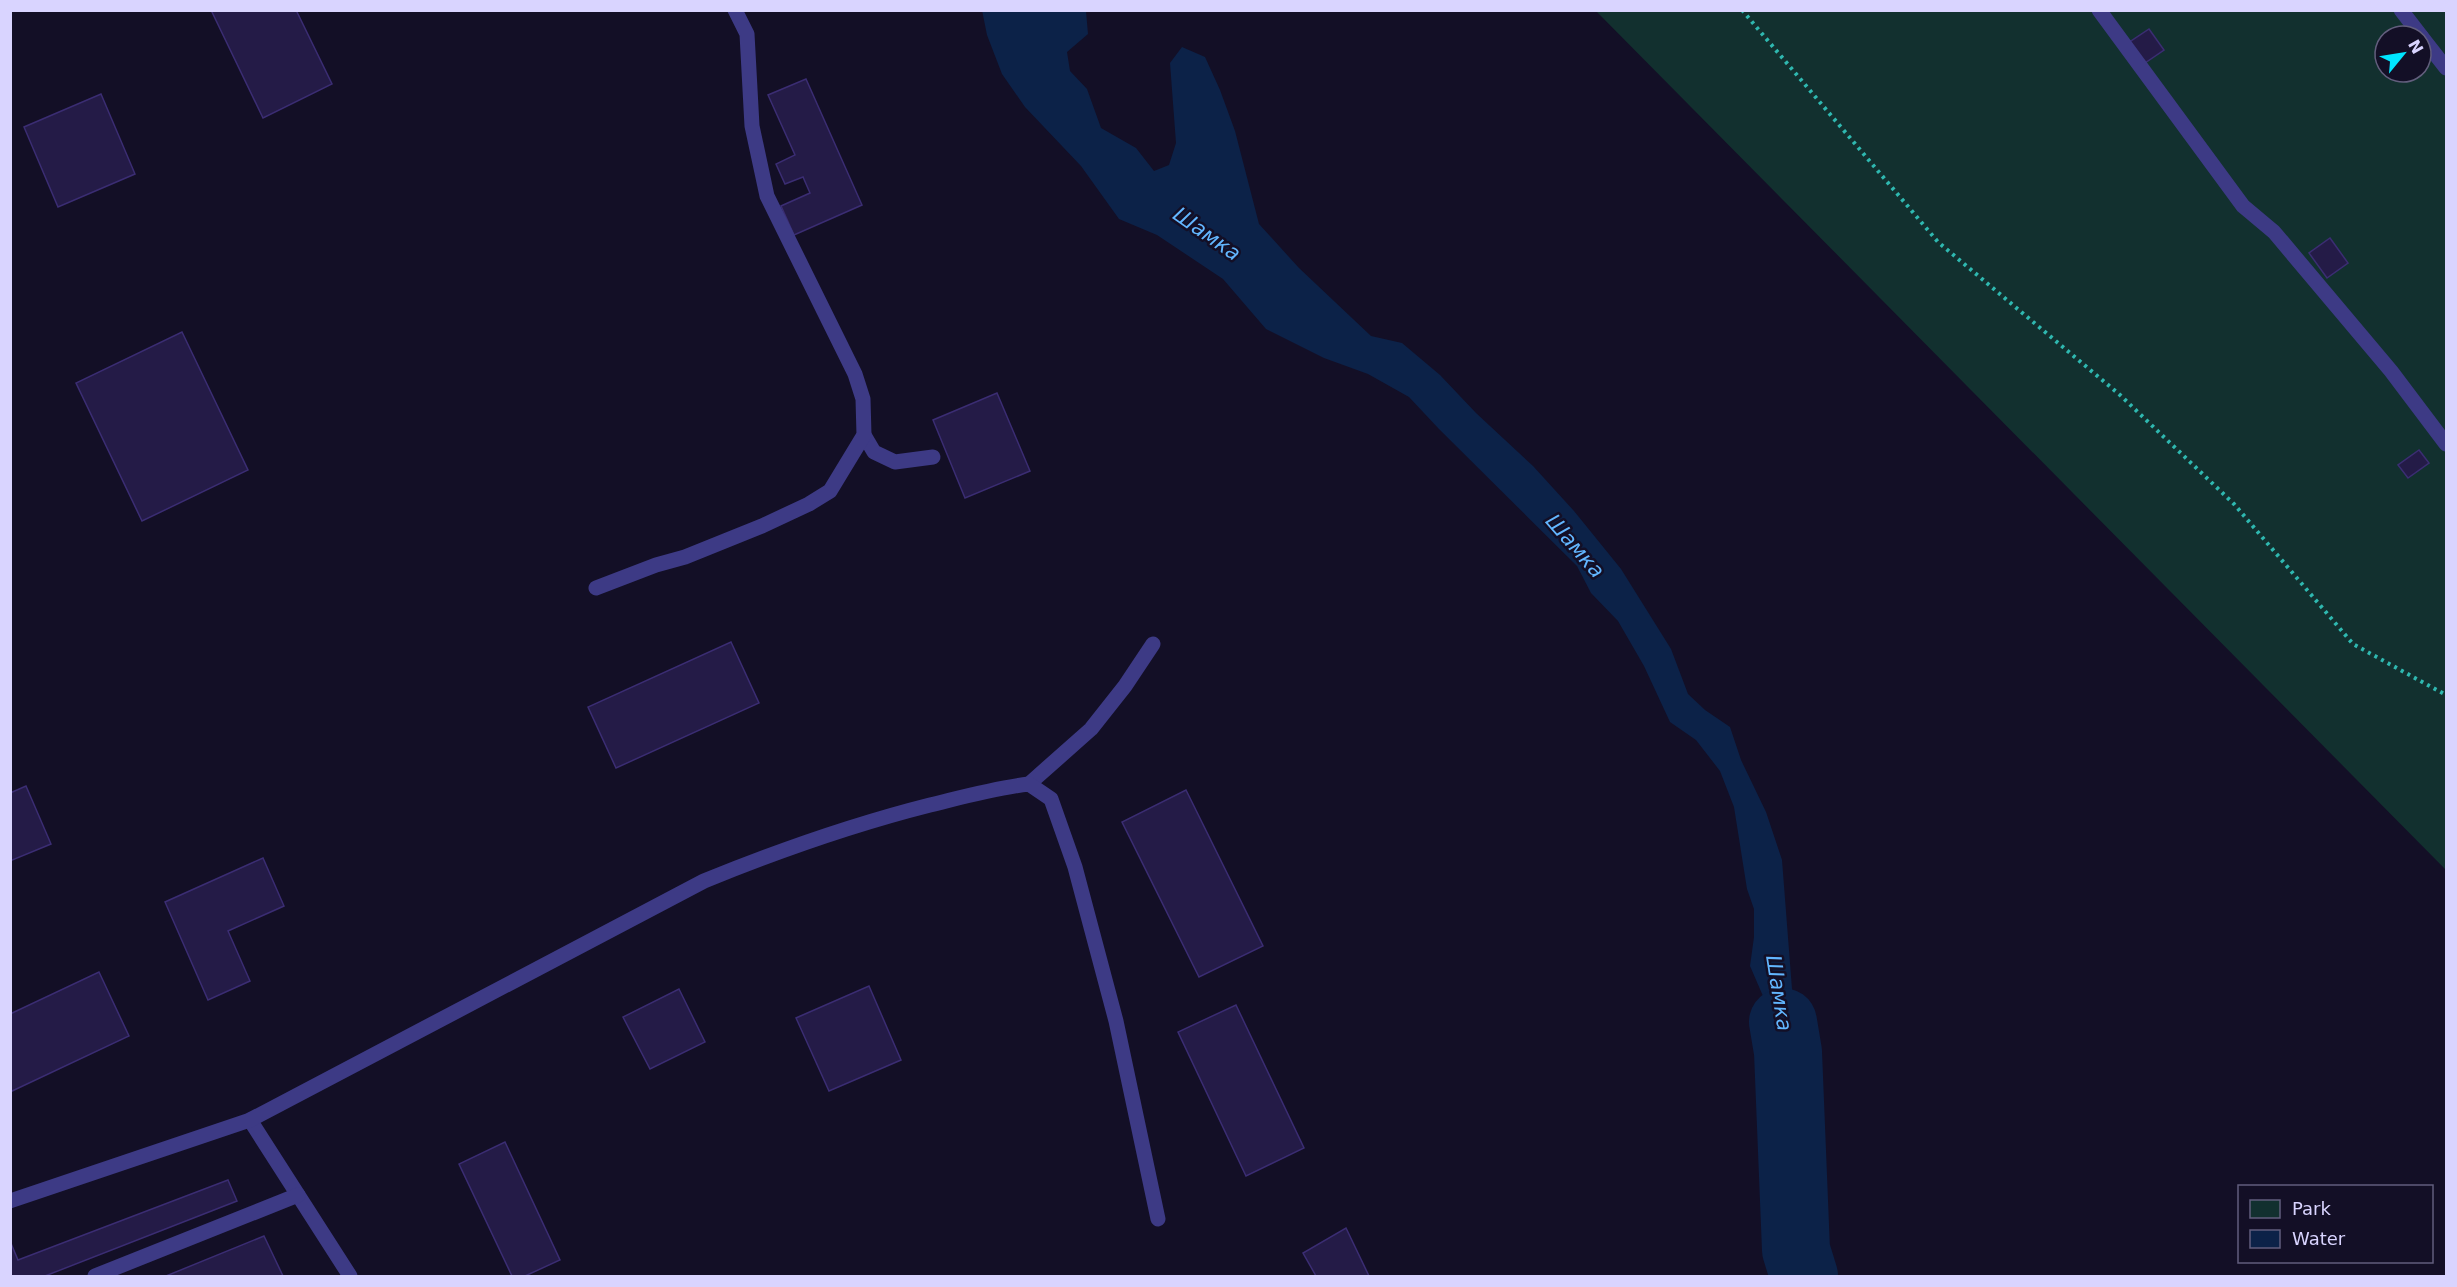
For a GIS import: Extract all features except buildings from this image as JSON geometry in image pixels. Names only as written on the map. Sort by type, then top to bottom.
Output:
[{"type":"lane","points":[[735,10],[747,34],[752,126],[767,196],[855,374],[863,399],[864,435],[874,452],[895,462],[933,457]]},
{"type":"lane","points":[[2099,10],[2243,206],[2274,232],[2391,371],[2446,444]]},
{"type":"lane","points":[[2401,10],[2412,24]]},
{"type":"lane","points":[[2433,51],[2446,68]]},
{"type":"lane","points":[[596,588],[656,565],[685,557],[809,504],[830,491],[864,435]]},
{"type":"lane","points":[[10,1201],[250,1120],[704,880],[860,823],[1003,787],[1029,784],[1091,729],[1154,644]]},
{"type":"lane","points":[[1029,784],[1051,799],[1076,867],[1116,1022],[1158,1219]]},
{"type":"lane","points":[[250,1120],[350,1276]]},
{"type":"lane","points":[[95,1276],[298,1195]]},
{"type":"path","points":[[1742,10],[1938,242],[2120,395],[2234,504],[2353,644],[2446,695]]},
{"type":"green space","points":[[1596,11],[2446,11],[2446,870]]},
{"type":"water","points":[[982,10],[1086,11],[1088,34],[1067,52],[1070,71],[1087,89],[1101,128],[1136,148],[1154,171],[1169,165],[1176,143],[1170,63],[1182,47],[1205,57],[1235,131],[1259,224],[1299,268],[1371,336],[1402,343],[1440,375],[1476,413],[1533,466],[1574,511],[1621,569],[1671,649],[1688,694],[1705,710],[1730,727],[1741,760],[1766,812],[1782,860],[1792,989],[1803,1040],[1797,1078],[1800,1117],[1778,1109],[1768,1081],[1763,996],[1750,966],[1754,937],[1754,909],[1747,889],[1734,807],[1720,771],[1696,740],[1670,722],[1644,666],[1618,621],[1591,593],[1577,566],[1409,397],[1368,374],[1324,358],[1266,329],[1223,279],[1157,235],[1119,219],[1081,166],[1025,107],[1002,74],[987,35]]},
{"type":"waterway","name":"Шамка","points":[[1783,1022],[1788,1052],[1796,1250],[1804,1276]]}]
